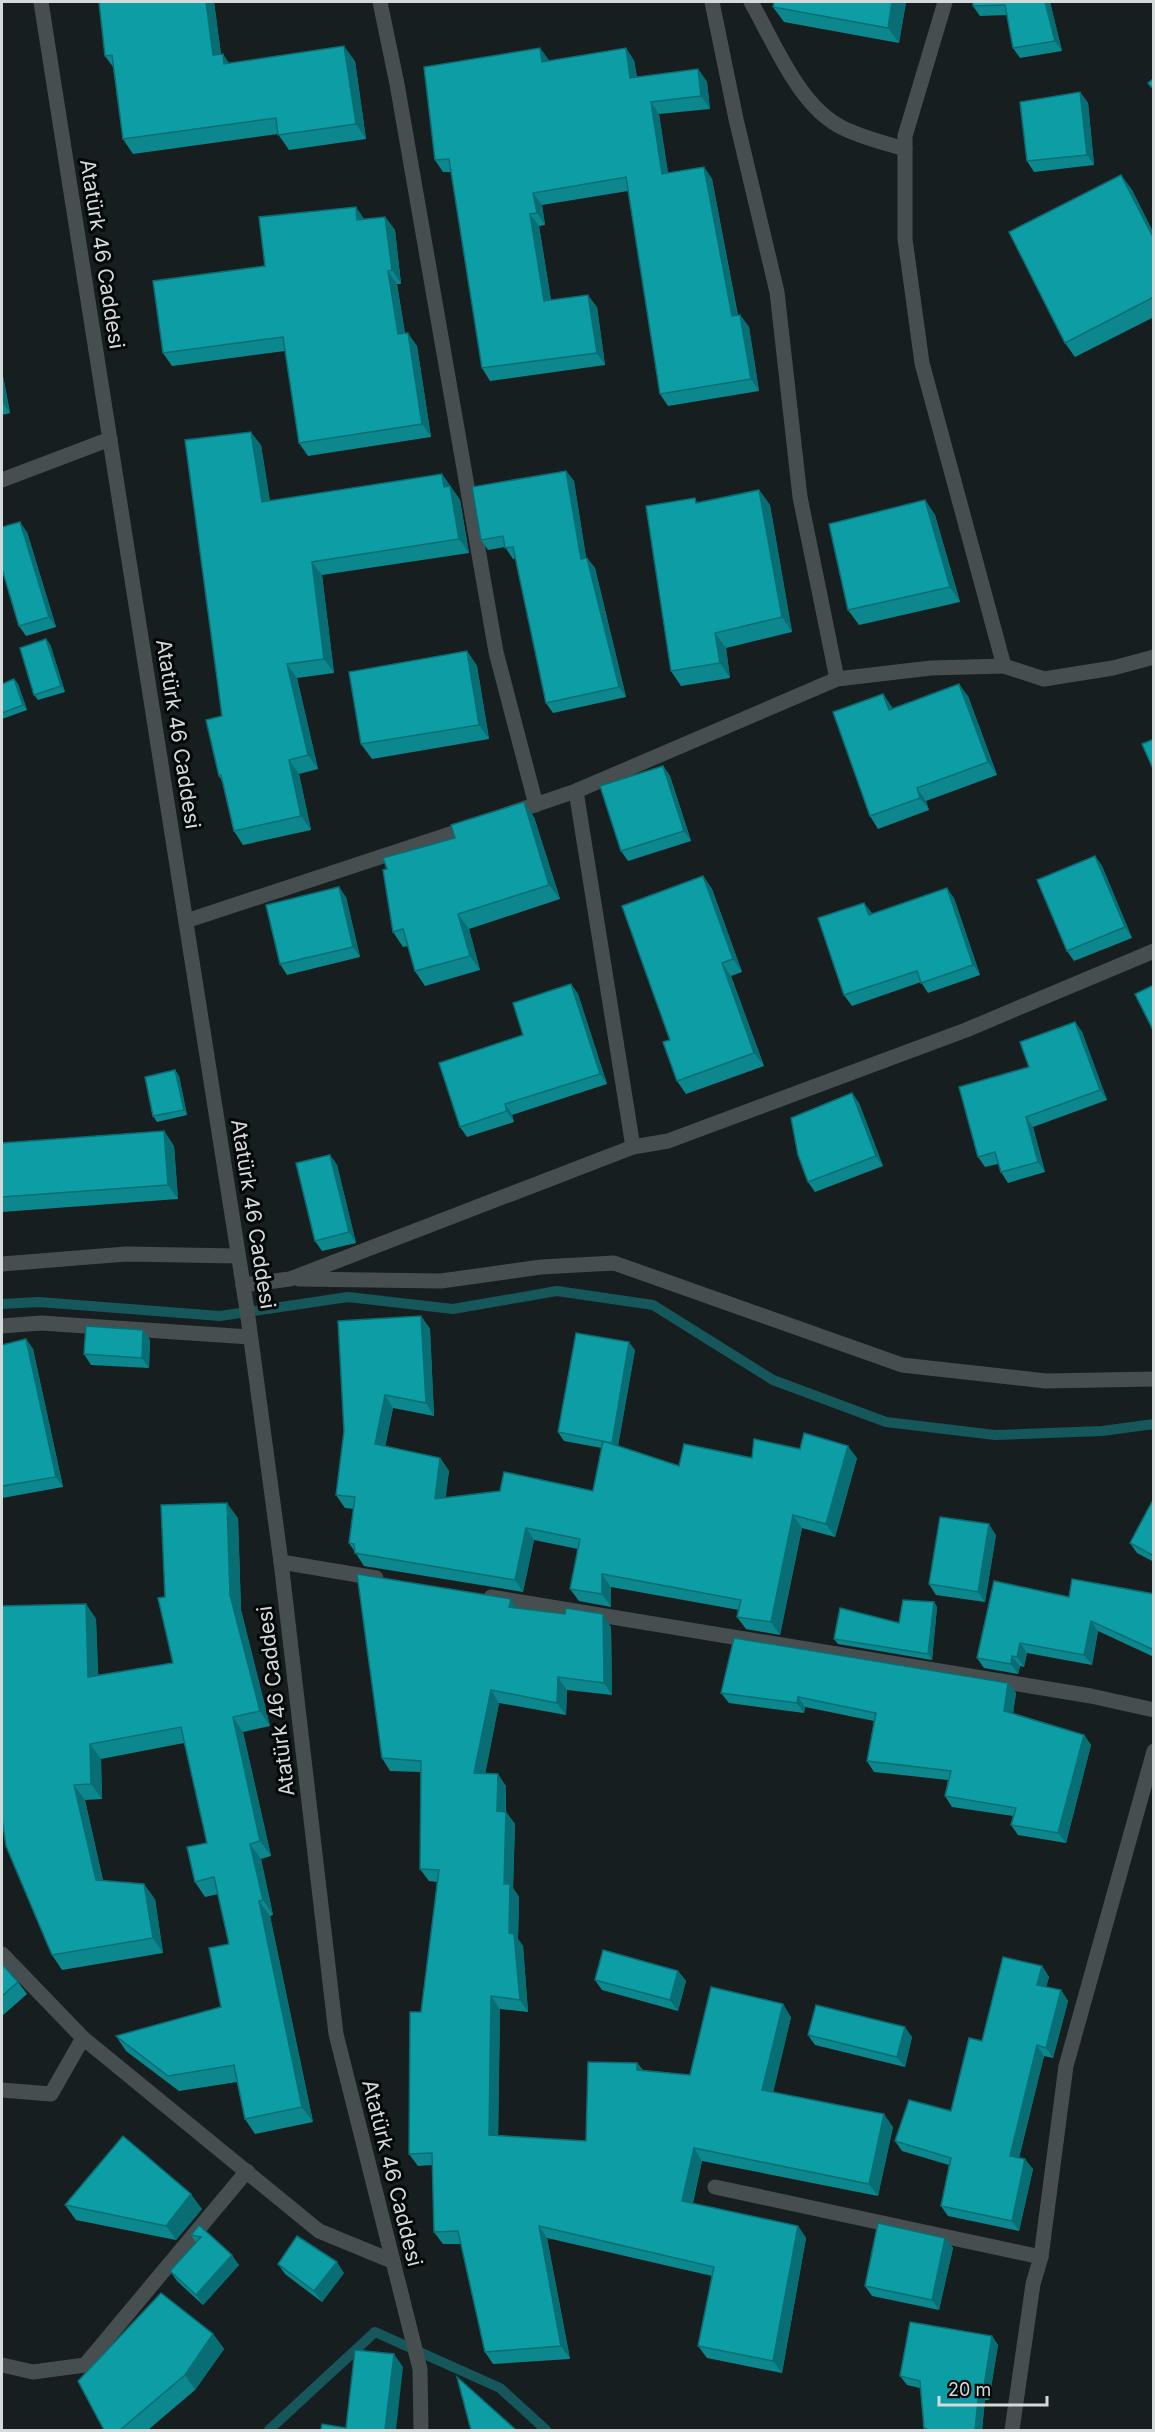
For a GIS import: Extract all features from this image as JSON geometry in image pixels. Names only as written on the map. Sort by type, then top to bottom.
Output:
[{"type":"street","name":"Atatürk 46 Caddesi","points":[[41,2],[247,1310],[281,1562],[336,2034],[420,2369],[421,2430]]},
{"type":"street","points":[[380,2],[398,84],[496,652],[537,805]]},
{"type":"street","points":[[712,2],[736,119],[777,292],[800,497],[837,679]]},
{"type":"street","points":[[751,2],[780,57],[820,110],[841,127],[905,149]]},
{"type":"street","points":[[945,2],[905,136],[905,238],[922,363],[1004,666]]},
{"type":"street","points":[[2,480],[110,439]]},
{"type":"street","points":[[186,921],[576,791],[837,679],[931,668],[1004,666],[1044,679],[1113,668],[1154,657]]},
{"type":"street","points":[[576,791],[633,1147]]},
{"type":"street","points":[[290,1279],[633,1147],[668,1141],[966,1030],[1154,951]]},
{"type":"street","points":[[2,1264],[126,1254],[238,1256]]},
{"type":"street","points":[[243,1285],[290,1279],[441,1281],[541,1267],[614,1263],[902,1365],[1046,1381],[1154,1379]]},
{"type":"street","points":[[2,1326],[41,1323],[250,1337]]},
{"type":"street","points":[[281,1562],[386,1579]]},
{"type":"street","points":[[480,1595],[1091,1696],[1154,1710]]},
{"type":"street","points":[[1012,2430],[1033,2284],[1041,2256],[1066,2066],[1154,1751]]},
{"type":"street","points":[[2,1954],[83,2038],[319,2231],[393,2261]]},
{"type":"street","points":[[2,2090],[51,2094],[83,2038]]},
{"type":"street","points":[[2,2365],[33,2372],[85,2365],[247,2170]]},
{"type":"street","points":[[715,2187],[1041,2256]]},
{"type":"building","points":[[99,2],[206,2],[213,55],[223,54],[224,64],[344,46],[356,124],[278,135],[276,118],[123,139],[112,55],[105,56]]},
{"type":"building","points":[[774,2],[892,2],[888,28],[773,7]]},
{"type":"building","points":[[973,2],[1045,2],[1055,41],[1013,48],[1005,5],[973,6]]},
{"type":"building","points":[[540,48],[542,62],[626,48],[630,78],[698,69],[701,96],[651,102],[662,174],[704,167],[732,316],[740,315],[751,379],[660,394],[626,177],[533,193],[537,213],[530,214],[544,301],[588,295],[597,353],[482,368],[449,159],[435,160],[424,67]]},
{"type":"building","points":[[1154,78],[1154,90],[1148,83]]},
{"type":"building","points":[[1080,92],[1087,155],[1027,161],[1020,102]]},
{"type":"building","points":[[1121,175],[1154,239],[1154,297],[1065,343],[1009,232]]},
{"type":"building","points":[[356,207],[357,220],[385,217],[392,270],[388,271],[398,334],[408,333],[422,424],[299,443],[283,337],[163,353],[153,281],[265,266],[259,217]]},
{"type":"building","points":[[251,432],[262,502],[442,474],[444,487],[450,486],[459,539],[312,562],[324,659],[287,664],[308,755],[289,760],[301,816],[234,831],[206,720],[222,716],[185,440]]},
{"type":"building","points":[[566,471],[581,559],[587,558],[619,687],[546,703],[513,547],[505,548],[503,536],[481,540],[472,487]]},
{"type":"building","points":[[759,490],[782,617],[715,633],[720,663],[671,671],[646,506],[695,498],[696,503]]},
{"type":"building","points":[[925,500],[950,587],[848,610],[829,524]]},
{"type":"building","points":[[20,522],[49,617],[19,626],[2,569],[2,527]]},
{"type":"building","points":[[46,639],[61,686],[34,695],[20,648]]},
{"type":"building","points":[[467,651],[479,725],[361,744],[349,672]]},
{"type":"building","points":[[14,679],[23,705],[2,713],[2,684]]},
{"type":"building","points":[[959,684],[988,762],[917,788],[920,798],[870,816],[833,712],[883,694],[889,710]]},
{"type":"building","points":[[1154,739],[1154,771],[1142,744]]},
{"type":"building","points":[[663,766],[684,831],[621,851],[600,786]]},
{"type":"building","points":[[524,802],[549,885],[458,914],[470,956],[415,971],[403,929],[393,932],[383,870],[387,869],[383,858],[455,838],[451,825]]},
{"type":"building","points":[[1095,856],[1125,927],[1067,951],[1037,880]]},
{"type":"building","points":[[703,876],[733,959],[722,963],[754,1053],[677,1081],[663,1042],[670,1040],[622,906]]},
{"type":"building","points":[[339,887],[353,947],[280,964],[266,905]]},
{"type":"building","points":[[947,888],[973,965],[921,983],[917,971],[844,995],[818,918],[864,903],[869,915]]},
{"type":"building","points":[[571,984],[600,1074],[505,1104],[507,1111],[460,1127],[439,1063],[523,1035],[513,1003]]},
{"type":"building","points":[[1154,985],[1154,1032],[1135,994]]},
{"type":"building","points":[[1075,1022],[1100,1090],[1026,1117],[1038,1162],[1001,1172],[995,1152],[978,1157],[959,1087],[1029,1067],[1020,1042]]},
{"type":"building","points":[[175,1070],[184,1110],[153,1116],[145,1077]]},
{"type":"building","points":[[852,1093],[876,1156],[808,1182],[798,1155],[791,1118]]},
{"type":"building","points":[[164,1131],[168,1185],[2,1197],[2,1143]]},
{"type":"building","points":[[330,1155],[349,1232],[315,1241],[296,1163]]},
{"type":"building","points":[[421,1316],[426,1403],[385,1395],[375,1444],[440,1458],[435,1499],[500,1491],[504,1472],[593,1491],[603,1441],[679,1466],[684,1444],[752,1458],[754,1439],[800,1449],[804,1433],[848,1446],[826,1524],[793,1515],[771,1622],[737,1617],[741,1600],[602,1574],[602,1594],[570,1589],[580,1539],[526,1528],[515,1580],[355,1553],[354,1544],[349,1543],[355,1497],[336,1495],[344,1431],[338,1321]]},
{"type":"building","points":[[86,1326],[143,1330],[142,1358],[84,1354]]},
{"type":"building","points":[[576,1333],[629,1342],[612,1443],[558,1432]]},
{"type":"building","points":[[26,1339],[56,1477],[2,1486],[2,1345]]},
{"type":"building","points":[[1154,1498],[1154,1556],[1130,1543]]},
{"type":"building","points":[[227,1503],[230,1595],[260,1711],[233,1717],[260,1841],[250,1844],[263,1900],[259,1901],[302,2107],[245,2119],[234,2065],[168,2076],[116,2036],[221,2007],[209,1948],[229,1944],[214,1877],[195,1882],[187,1847],[207,1843],[181,1727],[90,1744],[91,1784],[74,1785],[96,1880],[144,1884],[153,1938],[52,1955],[6,1846],[2,1819],[2,1606],[86,1604],[88,1677],[173,1663],[158,1598],[165,1597],[161,1505]]},
{"type":"building","points":[[940,1517],[989,1524],[978,1592],[929,1584]]},
{"type":"building","points":[[357,1574],[511,1599],[509,1607],[565,1614],[566,1608],[603,1614],[604,1683],[558,1677],[557,1703],[491,1690],[474,1773],[498,1774],[497,1811],[506,1812],[504,1884],[510,1884],[509,1933],[514,1934],[520,2000],[491,1996],[489,2135],[586,2141],[588,2062],[637,2063],[637,2070],[690,2075],[711,1987],[783,2004],[762,2090],[884,2114],[869,2184],[694,2148],[682,2201],[798,2226],[773,2361],[698,2346],[714,2267],[539,2226],[561,2346],[485,2352],[458,2231],[434,2232],[432,2153],[409,2154],[410,2012],[421,2012],[439,1870],[420,1869],[421,1761],[382,1758]]},
{"type":"building","points":[[1072,1579],[1154,1594],[1154,1650],[1091,1621],[1084,1655],[1020,1643],[1017,1657],[1012,1656],[1011,1664],[977,1658],[994,1581],[1069,1597]]},
{"type":"building","points":[[903,1600],[934,1602],[928,1654],[834,1639],[840,1608],[899,1623]]},
{"type":"building","points":[[734,1638],[1008,1683],[1004,1711],[1084,1735],[1058,1833],[1011,1825],[1016,1808],[945,1796],[951,1771],[867,1761],[876,1713],[798,1697],[797,1703],[721,1693]]},
{"type":"building","points":[[603,1950],[678,1971],[670,2000],[595,1980]]},
{"type":"building","points":[[1003,1957],[1042,1966],[1037,1985],[1061,1990],[1046,2048],[1037,2045],[1010,2156],[1025,2159],[1012,2221],[941,2206],[951,2158],[895,2141],[909,2100],[951,2111],[969,2038],[982,2041]]},
{"type":"building","points":[[2,1964],[18,1982],[2,1996]]},
{"type":"building","points":[[816,2005],[905,2027],[897,2057],[808,2035]]},
{"type":"building","points":[[123,2136],[191,2194],[166,2226],[65,2205]]},
{"type":"building","points":[[878,2223],[945,2238],[932,2300],[865,2286]]},
{"type":"building","points":[[199,2225],[232,2255],[196,2295],[170,2271],[201,2237],[191,2235]]},
{"type":"building","points":[[297,2236],[337,2262],[314,2291],[278,2264]]},
{"type":"building","points":[[161,2293],[213,2334],[185,2375],[120,2430],[104,2430],[78,2381]]},
{"type":"building","points":[[910,2322],[992,2336],[983,2392],[979,2391],[975,2430],[929,2430],[924,2428],[920,2381],[900,2376]]},
{"type":"building","points":[[355,2350],[394,2354],[385,2430],[321,2430],[322,2424],[346,2428]]},
{"type":"building","points":[[457,2377],[516,2430],[471,2430]]},
{"type":"waterway","points":[[2,1304],[39,1302],[220,1316],[348,1297],[453,1309],[557,1291],[653,1305],[773,1380],[886,1422],[995,1435],[1102,1431],[1154,1424]]},
{"type":"waterway","points":[[269,2430],[375,2332],[500,2388],[546,2430]]}]
